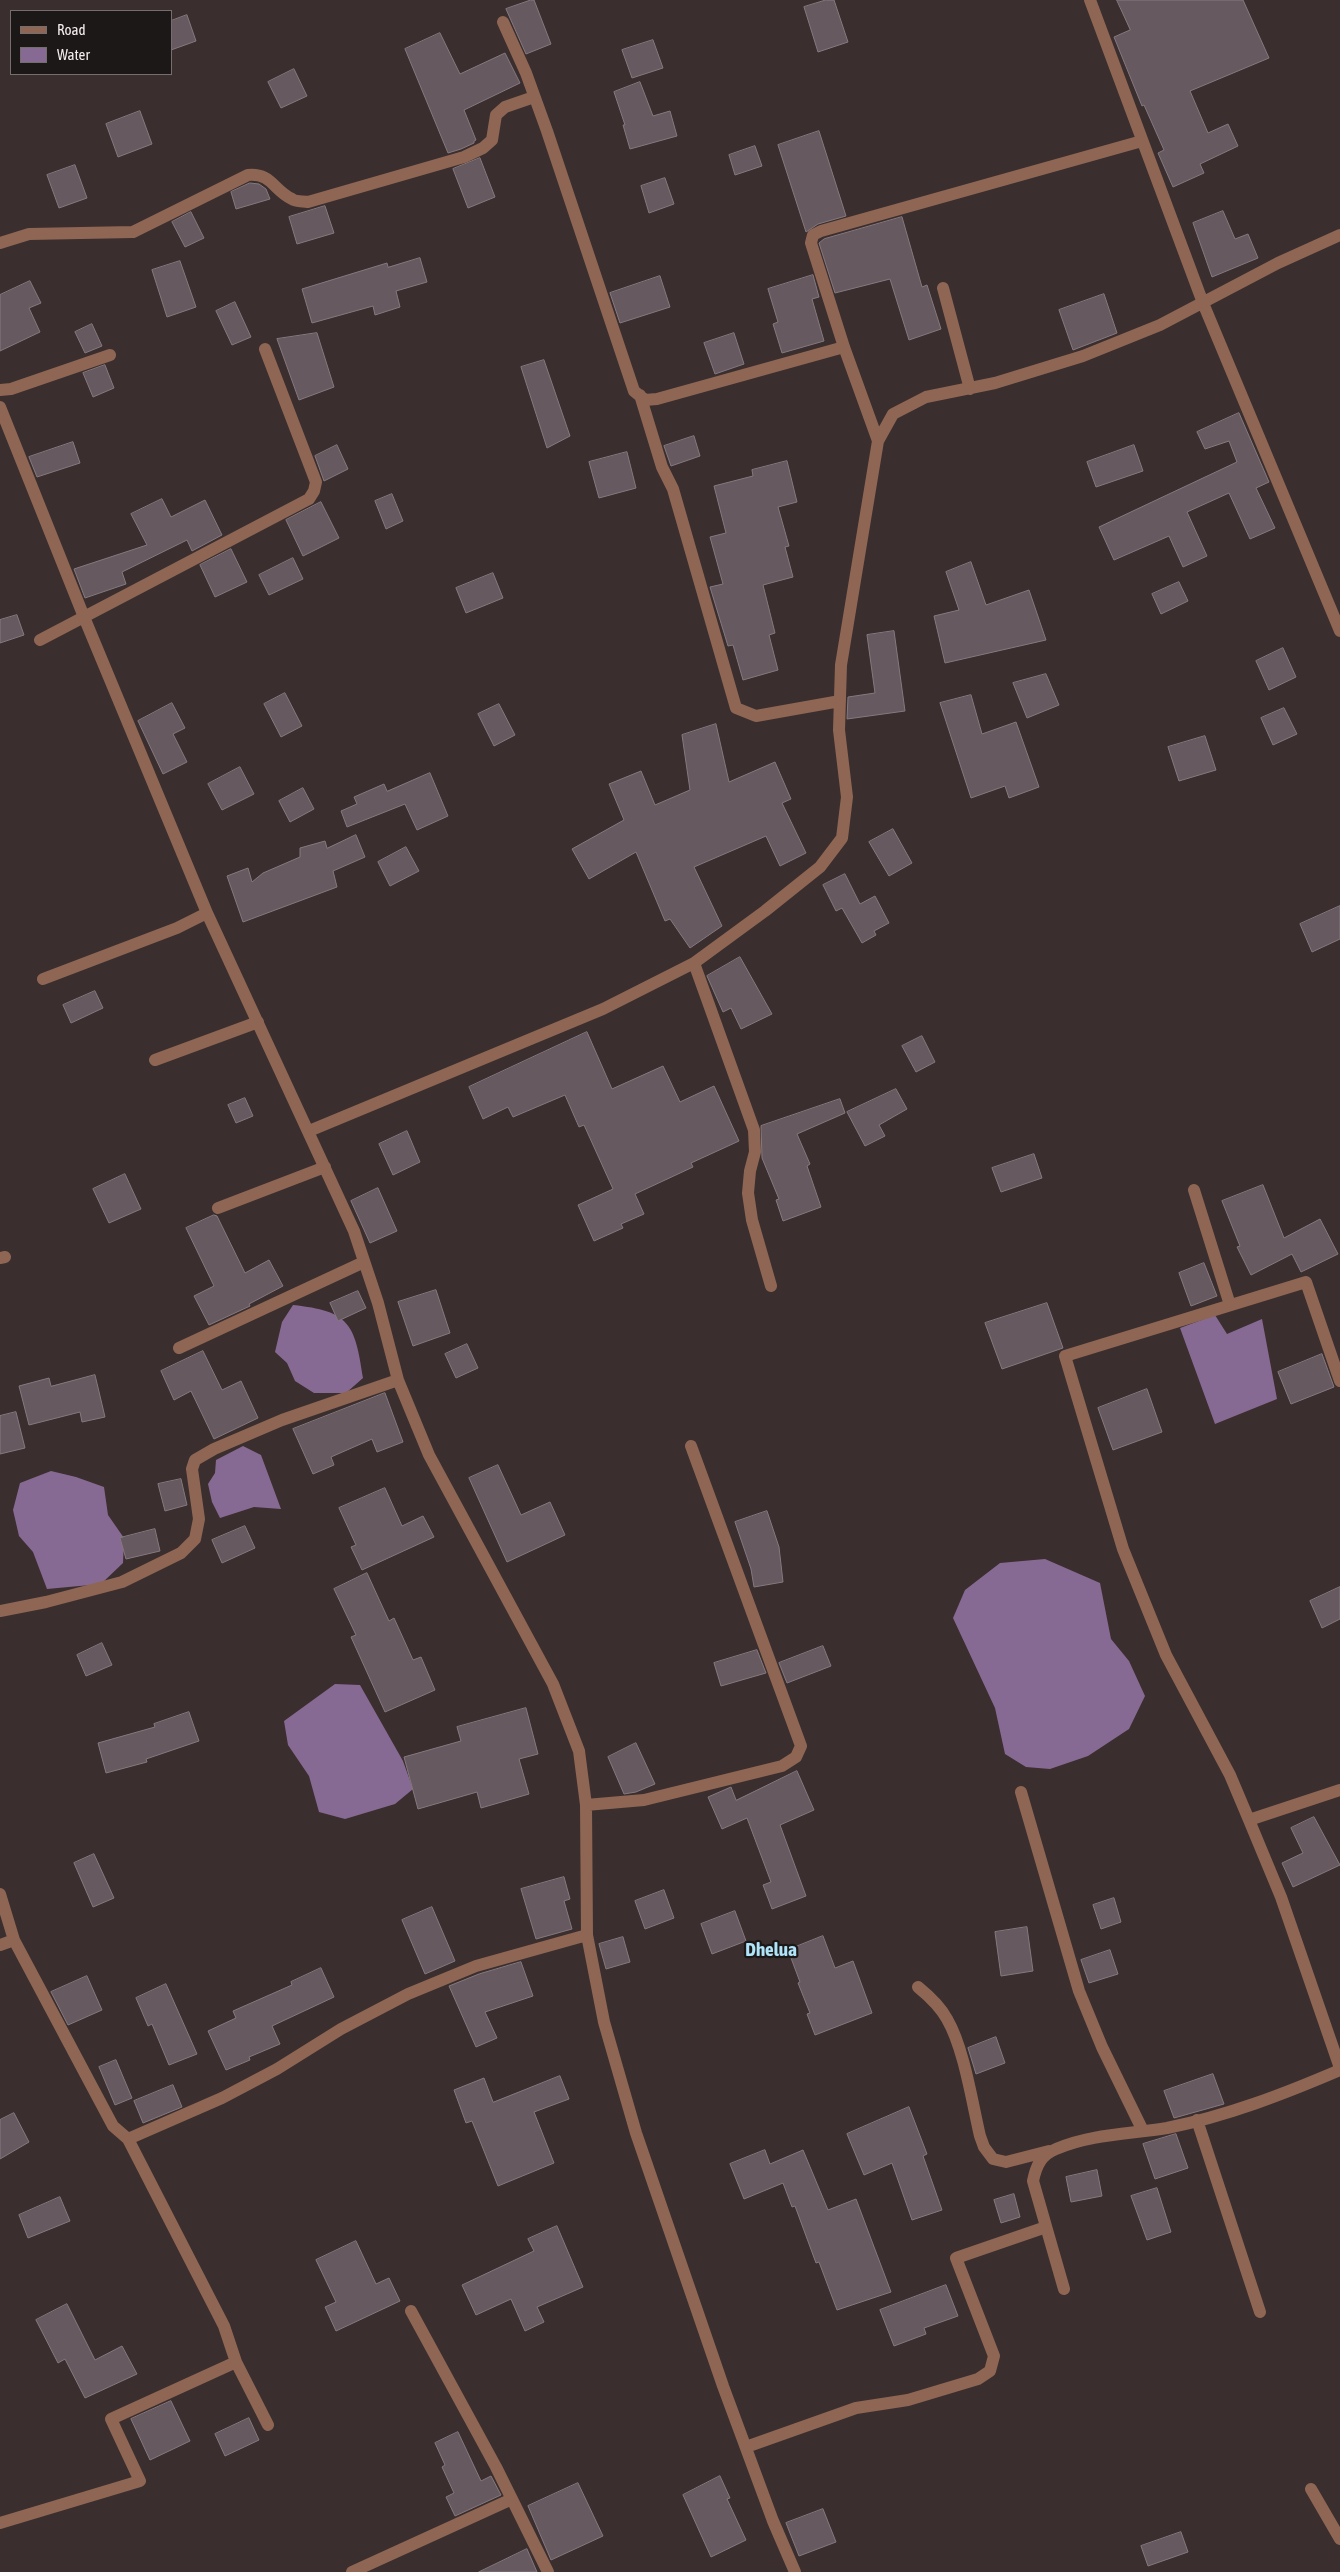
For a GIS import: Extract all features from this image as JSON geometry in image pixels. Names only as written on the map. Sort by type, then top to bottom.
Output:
[{"type":"street","points":[[1090,0],[1203,303],[1340,631]]},
{"type":"street","points":[[502,22],[534,97],[634,391],[645,400],[657,400],[844,347]]},
{"type":"street","points":[[0,243],[29,234],[132,232],[248,175],[259,174],[269,179],[293,200],[308,202],[464,157],[483,148],[492,140],[496,115],[505,107],[534,97]]},
{"type":"street","points":[[878,441],[844,347],[811,243],[813,235],[821,231],[1142,141]]},
{"type":"street","points":[[309,1131],[603,1009],[694,963],[765,912],[820,867],[842,838],[847,797],[839,730],[841,665],[878,441],[893,414],[926,397],[995,384],[1083,356],[1160,325],[1278,262],[1340,235]]},
{"type":"street","points":[[943,288],[970,389]]},
{"type":"street","points":[[40,640],[309,499],[314,491],[316,482],[265,348]]},
{"type":"street","points":[[0,390],[11,389],[110,355]]},
{"type":"street","points":[[640,395],[662,467],[673,489],[736,708],[756,716],[840,701]]},
{"type":"street","points":[[0,407],[84,617],[207,913],[354,1231],[398,1380],[429,1455],[553,1684],[579,1751],[586,1805],[587,1935],[604,2022],[636,2133],[746,2447],[795,2572]]},
{"type":"street","points":[[43,979],[177,928],[207,913]]},
{"type":"street","points":[[694,963],[754,1130],[755,1152],[750,1171],[748,1193],[752,1220],[771,1286]]},
{"type":"street","points":[[155,1060],[258,1022]]},
{"type":"street","points":[[218,1208],[325,1167]]},
{"type":"street","points":[[1194,1190],[1230,1306]]},
{"type":"street","points":[[179,1348],[364,1262]]},
{"type":"street","points":[[918,1987],[934,2001],[947,2018],[957,2042],[984,2148],[993,2159],[1006,2162],[1078,2141],[1143,2131],[1232,2112],[1340,2069],[1281,1897],[1249,1820],[1230,1775],[1166,1655],[1127,1558],[1065,1356],[1306,1282],[1340,1381]]},
{"type":"street","points":[[0,1611],[46,1602],[122,1582],[181,1553],[195,1539],[199,1519],[192,1469],[195,1460],[214,1449],[282,1420],[398,1380]]},
{"type":"street","points":[[586,1805],[644,1800],[782,1766],[796,1757],[801,1746],[690,1446]]},
{"type":"street","points":[[1249,1820],[1340,1790]]},
{"type":"street","points":[[1021,1792],[1079,1992],[1102,2047],[1143,2131]]},
{"type":"street","points":[[0,1894],[14,1940],[113,2126],[128,2139],[224,2326],[236,2362],[268,2425]]},
{"type":"street","points":[[128,2139],[222,2098],[270,2074],[341,2029],[408,1994],[476,1966],[587,1935]]},
{"type":"street","points":[[0,1945],[14,1940]]},
{"type":"street","points":[[1197,2120],[1260,2312]]},
{"type":"street","points":[[1054,2149],[1037,2163],[1033,2181],[1064,2289]]},
{"type":"street","points":[[746,2447],[856,2408],[908,2400],[978,2380],[990,2371],[994,2356],[956,2258],[1046,2228]]},
{"type":"street","points":[[411,2311],[512,2499],[548,2572]]},
{"type":"street","points":[[0,2523],[140,2481],[111,2419],[236,2362]]},
{"type":"street","points":[[1311,2489],[1340,2539]]},
{"type":"street","points":[[352,2572],[512,2499]]},
{"type":"water","points":[[293,1305],[326,1311],[338,1316],[352,1332],[357,1344],[363,1378],[346,1393],[314,1393],[295,1381],[287,1363],[275,1352],[282,1322]]},
{"type":"water","points":[[1215,1315],[1227,1334],[1262,1319],[1277,1399],[1215,1424],[1180,1328]]},
{"type":"water","points":[[243,1446],[261,1455],[281,1509],[254,1507],[220,1518],[212,1502],[208,1484],[215,1473],[216,1460]]},
{"type":"water","points":[[51,1471],[104,1487],[108,1515],[124,1538],[123,1563],[101,1584],[47,1589],[33,1552],[19,1536],[13,1510],[20,1483]]},
{"type":"water","points":[[1045,1559],[1100,1583],[1111,1639],[1129,1661],[1145,1696],[1129,1729],[1088,1756],[1050,1769],[1026,1767],[1005,1754],[995,1708],[953,1618],[965,1590],[1000,1563]]},
{"type":"water","points":[[335,1684],[360,1685],[403,1761],[413,1789],[395,1804],[345,1819],[319,1812],[309,1776],[288,1745],[284,1721]]},
{"type":"building","points":[[534,0],[551,44],[526,54],[506,9]]},
{"type":"building","points":[[826,0],[834,0],[848,42],[818,52],[804,7]]},
{"type":"building","points":[[1117,0],[1243,0],[1269,58],[1190,91],[1208,133],[1228,124],[1238,146],[1200,164],[1204,173],[1173,187],[1158,153],[1164,150],[1144,105],[1142,106],[1114,37],[1130,30]]},
{"type":"building","points":[[187,15],[196,41],[172,50],[172,21]]},
{"type":"building","points":[[440,33],[460,74],[505,53],[520,83],[464,110],[476,140],[474,143],[448,153],[405,49]]},
{"type":"building","points":[[653,40],[663,68],[632,78],[622,50]]},
{"type":"building","points":[[294,69],[307,96],[281,108],[268,82]]},
{"type":"building","points":[[640,82],[653,116],[670,111],[677,136],[630,149],[623,125],[625,125],[614,92]]},
{"type":"building","points":[[140,111],[152,144],[118,157],[106,124]]},
{"type":"building","points":[[819,131],[846,216],[818,224],[806,232],[778,145]]},
{"type":"building","points":[[755,146],[762,166],[735,175],[729,155]]},
{"type":"building","points":[[480,158],[495,197],[468,208],[453,169]]},
{"type":"building","points":[[75,165],[87,198],[59,208],[47,175]]},
{"type":"building","points":[[665,178],[674,204],[649,213],[641,186]]},
{"type":"building","points":[[250,183],[259,184],[266,189],[270,199],[236,209],[231,192]]},
{"type":"building","points":[[325,206],[334,233],[297,244],[289,217]]},
{"type":"building","points":[[1223,211],[1235,239],[1248,234],[1258,258],[1212,277],[1193,223]]},
{"type":"building","points":[[191,212],[204,238],[185,247],[172,222]]},
{"type":"building","points":[[902,217],[922,287],[927,285],[941,329],[909,340],[890,279],[835,293],[819,243],[824,239]]},
{"type":"building","points":[[420,258],[427,282],[396,291],[400,307],[375,315],[373,306],[312,323],[302,289],[387,263],[388,267]]},
{"type":"building","points":[[180,261],[196,307],[167,317],[152,270]]},
{"type":"building","points":[[813,275],[819,297],[812,299],[824,341],[782,353],[773,324],[778,322],[768,289]]},
{"type":"building","points":[[660,276],[670,307],[620,323],[610,293]]},
{"type":"building","points":[[30,281],[41,303],[29,308],[40,332],[0,351],[0,295]]},
{"type":"building","points":[[1104,294],[1117,333],[1073,350],[1059,310]]},
{"type":"building","points":[[235,302],[251,337],[232,345],[216,311]]},
{"type":"building","points":[[92,324],[102,346],[85,353],[75,332]]},
{"type":"building","points":[[317,333],[334,387],[299,400],[277,339]]},
{"type":"building","points":[[734,333],[744,364],[715,374],[704,343]]},
{"type":"building","points":[[544,360],[570,436],[547,448],[521,367]]},
{"type":"building","points":[[105,365],[114,388],[93,397],[83,373]]},
{"type":"building","points":[[1239,413],[1269,482],[1256,488],[1275,528],[1250,539],[1229,493],[1187,512],[1207,556],[1183,567],[1169,536],[1114,560],[1099,527],[1237,462],[1229,441],[1205,449],[1197,432]]},
{"type":"building","points":[[694,436],[700,456],[671,466],[664,446]]},
{"type":"building","points":[[73,442],[80,463],[37,477],[29,457]]},
{"type":"building","points":[[337,445],[348,469],[324,481],[315,456]]},
{"type":"building","points":[[1134,445],[1143,471],[1096,487],[1087,462]]},
{"type":"building","points":[[627,452],[636,488],[599,498],[589,462]]},
{"type":"building","points":[[787,461],[797,502],[778,507],[789,546],[785,547],[793,577],[763,585],[775,633],[769,635],[778,670],[743,680],[733,645],[728,646],[710,587],[723,584],[710,537],[726,533],[714,486],[753,476],[752,470]]},
{"type":"building","points":[[392,494],[403,521],[386,529],[375,501]]},
{"type":"building","points":[[162,499],[171,517],[205,500],[222,535],[192,551],[187,540],[122,572],[126,584],[85,598],[74,569],[147,545],[131,514]]},
{"type":"building","points":[[321,502],[339,538],[303,556],[286,520]]},
{"type":"building","points":[[231,549],[247,582],[215,597],[200,565]]},
{"type":"building","points":[[293,558],[303,579],[269,595],[259,575]]},
{"type":"building","points":[[971,562],[986,605],[1029,590],[1046,640],[945,663],[934,616],[959,610],[946,572]]},
{"type":"building","points":[[493,573],[503,598],[466,613],[456,588]]},
{"type":"building","points":[[1179,582],[1188,601],[1161,614],[1152,594]]},
{"type":"building","points":[[17,615],[24,635],[0,643],[0,620]]},
{"type":"building","points":[[894,631],[905,711],[847,719],[848,697],[875,693],[867,635]]},
{"type":"building","points":[[1283,648],[1296,677],[1269,690],[1256,661]]},
{"type":"building","points":[[1046,674],[1059,705],[1027,718],[1013,683]]},
{"type":"building","points":[[285,693],[302,726],[281,737],[264,704]]},
{"type":"building","points":[[971,695],[982,734],[1016,722],[1039,787],[1009,798],[1005,786],[971,798],[940,703]]},
{"type":"building","points":[[172,703],[185,728],[173,734],[187,762],[163,774],[138,721]]},
{"type":"building","points":[[499,704],[515,735],[494,746],[478,714]]},
{"type":"building","points":[[1284,708],[1297,734],[1273,745],[1261,718]]},
{"type":"building","points":[[716,724],[729,782],[775,762],[791,799],[782,803],[806,853],[780,866],[766,836],[694,867],[722,926],[690,948],[670,919],[665,921],[636,852],[589,879],[572,849],[624,820],[609,784],[641,771],[655,805],[690,790],[682,735]]},
{"type":"building","points":[[1205,736],[1216,770],[1179,781],[1168,747]]},
{"type":"building","points":[[240,767],[254,794],[222,810],[208,784]]},
{"type":"building","points":[[430,773],[448,816],[417,830],[405,804],[347,827],[341,811],[357,804],[354,797],[384,784],[387,791]]},
{"type":"building","points":[[303,788],[314,809],[290,822],[279,801]]},
{"type":"building","points":[[893,829],[912,863],[889,876],[869,842]]},
{"type":"building","points":[[356,835],[365,857],[333,871],[337,887],[243,922],[227,876],[248,868],[252,882],[263,873],[300,857],[300,848],[325,841],[327,848]]},
{"type":"building","points":[[406,847],[419,871],[390,886],[378,862]]},
{"type":"building","points":[[845,874],[860,904],[875,896],[889,923],[874,931],[876,935],[862,943],[842,908],[836,911],[823,885]]},
{"type":"building","points":[[1340,906],[1340,939],[1312,952],[1300,924]]},
{"type":"building","points":[[740,957],[772,1014],[741,1029],[731,1008],[723,1012],[707,976]]},
{"type":"building","points":[[95,991],[103,1008],[71,1023],[63,1005]]},
{"type":"building","points":[[587,1032],[612,1089],[663,1066],[680,1102],[714,1086],[739,1141],[691,1163],[693,1167],[635,1194],[644,1214],[621,1224],[623,1228],[594,1241],[578,1205],[613,1189],[584,1125],[579,1127],[565,1095],[513,1117],[508,1107],[483,1119],[469,1087]]},
{"type":"building","points":[[922,1036],[935,1062],[916,1072],[902,1046]]},
{"type":"building","points":[[896,1089],[907,1109],[879,1125],[885,1136],[865,1146],[847,1112]]},
{"type":"building","points":[[245,1098],[253,1116],[236,1123],[228,1105]]},
{"type":"building","points":[[840,1099],[845,1113],[797,1134],[810,1164],[807,1166],[821,1207],[783,1221],[776,1200],[779,1199],[762,1158],[761,1126]]},
{"type":"building","points":[[407,1131],[420,1162],[393,1175],[379,1144]]},
{"type":"building","points":[[1034,1154],[1042,1178],[1001,1192],[992,1168]]},
{"type":"building","points":[[125,1174],[141,1209],[109,1223],[93,1189]]},
{"type":"building","points":[[1263,1185],[1284,1238],[1320,1219],[1338,1254],[1301,1272],[1292,1254],[1251,1275],[1237,1247],[1240,1246],[1222,1201]]},
{"type":"building","points":[[378,1188],[397,1231],[370,1243],[351,1201]]},
{"type":"building","points":[[214,1215],[217,1216],[245,1273],[269,1260],[283,1286],[249,1304],[250,1306],[209,1325],[194,1296],[214,1286],[186,1228]]},
{"type":"building","points":[[1204,1263],[1217,1296],[1191,1306],[1179,1273]]},
{"type":"building","points":[[436,1290],[450,1333],[413,1346],[398,1302]]},
{"type":"building","points":[[358,1291],[366,1308],[338,1321],[330,1303]]},
{"type":"building","points":[[1047,1303],[1063,1348],[1002,1369],[985,1323]]},
{"type":"building","points":[[467,1344],[478,1368],[456,1378],[445,1354]]},
{"type":"building","points":[[203,1351],[222,1390],[241,1381],[258,1418],[214,1439],[191,1391],[174,1400],[161,1371]]},
{"type":"building","points":[[1322,1354],[1334,1387],[1291,1404],[1278,1372]]},
{"type":"building","points":[[95,1375],[105,1417],[82,1422],[80,1412],[29,1425],[19,1386],[49,1378],[51,1386]]},
{"type":"building","points":[[1147,1389],[1162,1432],[1113,1450],[1098,1408]]},
{"type":"building","points":[[385,1393],[403,1442],[377,1452],[372,1439],[331,1457],[334,1465],[313,1474],[293,1429]]},
{"type":"building","points":[[16,1412],[25,1448],[0,1454],[0,1416]]},
{"type":"building","points":[[498,1465],[521,1515],[550,1502],[565,1535],[507,1562],[469,1478]]},
{"type":"building","points":[[181,1479],[187,1505],[165,1511],[158,1484]]},
{"type":"building","points":[[385,1488],[402,1526],[423,1516],[434,1537],[362,1570],[351,1547],[356,1545],[339,1508]]},
{"type":"building","points":[[767,1511],[779,1547],[783,1582],[754,1587],[751,1569],[735,1522]]},
{"type":"building","points":[[245,1526],[255,1548],[222,1563],[212,1540]]},
{"type":"building","points":[[155,1529],[160,1551],[126,1559],[120,1538]]},
{"type":"building","points":[[367,1573],[389,1621],[394,1618],[413,1660],[421,1657],[435,1690],[385,1712],[351,1637],[356,1635],[334,1589]]},
{"type":"building","points":[[1340,1587],[1340,1619],[1322,1628],[1310,1601]]},
{"type":"building","points":[[102,1643],[112,1665],[86,1676],[77,1655]]},
{"type":"building","points":[[823,1646],[831,1666],[787,1683],[779,1663]]},
{"type":"building","points":[[757,1650],[766,1673],[721,1686],[714,1663]]},
{"type":"building","points":[[526,1708],[538,1754],[519,1759],[529,1794],[481,1808],[477,1792],[418,1809],[404,1757],[461,1741],[457,1727]]},
{"type":"building","points":[[189,1712],[199,1741],[146,1759],[147,1762],[106,1773],[98,1743],[155,1727],[154,1724]]},
{"type":"building","points":[[636,1743],[655,1784],[636,1792],[624,1794],[608,1757]]},
{"type":"building","points":[[797,1771],[814,1810],[780,1825],[806,1896],[772,1909],[763,1885],[771,1882],[747,1818],[722,1829],[708,1797],[731,1787],[736,1800]]},
{"type":"building","points":[[1314,1817],[1340,1865],[1293,1887],[1282,1863],[1303,1853],[1291,1828]]},
{"type":"building","points":[[94,1854],[114,1898],[93,1907],[74,1863]]},
{"type":"building","points":[[564,1877],[570,1899],[564,1901],[572,1929],[536,1939],[521,1889]]},
{"type":"building","points":[[664,1890],[674,1918],[645,1929],[635,1901]]},
{"type":"building","points":[[1114,1898],[1121,1922],[1101,1929],[1093,1905]]},
{"type":"building","points":[[432,1907],[455,1961],[425,1974],[402,1920]]},
{"type":"building","points":[[735,1911],[746,1941],[712,1954],[701,1924]]},
{"type":"building","points":[[1027,1927],[1033,1971],[1001,1976],[995,1932]]},
{"type":"building","points":[[823,1936],[835,1968],[853,1961],[872,2013],[815,2035],[807,2014],[810,2013],[788,1950]]},
{"type":"building","points":[[623,1937],[630,1962],[606,1969],[599,1944]]},
{"type":"building","points":[[1110,1950],[1118,1974],[1089,1983],[1081,1960]]},
{"type":"building","points":[[521,1962],[533,1996],[485,2012],[497,2038],[476,2047],[449,1986],[479,1974]]},
{"type":"building","points":[[321,1968],[334,1997],[272,2026],[280,2044],[249,2057],[250,2060],[226,2070],[208,2031],[236,2018],[233,2011],[292,1985],[291,1982]]},
{"type":"building","points":[[87,1976],[102,2010],[68,2025],[51,1992]]},
{"type":"building","points":[[166,1984],[197,2054],[169,2065],[152,2024],[148,2026],[136,1998]]},
{"type":"building","points":[[996,2037],[1005,2063],[976,2074],[968,2048]]},
{"type":"building","points":[[116,2060],[132,2098],[115,2105],[99,2067]]},
{"type":"building","points":[[1213,2074],[1224,2104],[1174,2118],[1164,2091]]},
{"type":"building","points":[[560,2076],[569,2099],[534,2112],[554,2163],[498,2186],[472,2121],[466,2123],[454,2090],[484,2078],[493,2102]]},
{"type":"building","points":[[173,2085],[182,2107],[143,2123],[134,2101]]},
{"type":"building","points":[[909,2107],[927,2154],[923,2156],[942,2210],[912,2220],[892,2163],[864,2175],[847,2134]]},
{"type":"building","points":[[14,2113],[29,2142],[0,2159],[0,2120]]},
{"type":"building","points":[[1176,2134],[1188,2168],[1155,2179],[1143,2144]]},
{"type":"building","points":[[765,2150],[770,2164],[803,2150],[828,2210],[856,2199],[891,2292],[837,2310],[819,2262],[816,2263],[795,2206],[792,2207],[783,2183],[744,2199],[730,2164]]},
{"type":"building","points":[[1097,2170],[1102,2196],[1071,2202],[1066,2177]]},
{"type":"building","points":[[1157,2188],[1171,2232],[1147,2240],[1131,2196]]},
{"type":"building","points":[[1014,2194],[1020,2217],[1001,2223],[994,2200]]},
{"type":"building","points":[[60,2197],[70,2221],[28,2238],[19,2215]]},
{"type":"building","points":[[557,2226],[583,2287],[537,2307],[544,2322],[525,2331],[511,2299],[476,2315],[462,2285],[534,2251],[528,2239]]},
{"type":"building","points":[[356,2241],[376,2284],[389,2278],[400,2301],[336,2331],[325,2307],[336,2302],[316,2260]]},
{"type":"building","points":[[946,2285],[958,2316],[924,2328],[926,2334],[894,2346],[880,2310]]},
{"type":"building","points":[[67,2304],[95,2360],[122,2346],[137,2374],[85,2398],[65,2359],[58,2363],[36,2320]]},
{"type":"building","points":[[171,2401],[190,2441],[150,2460],[131,2419]]},
{"type":"building","points":[[249,2418],[259,2440],[225,2456],[215,2434]]},
{"type":"building","points":[[458,2432],[481,2481],[491,2476],[501,2495],[455,2516],[446,2497],[454,2493],[442,2467],[445,2465],[435,2443]]},
{"type":"building","points":[[720,2476],[730,2498],[727,2499],[746,2540],[711,2557],[683,2495]]},
{"type":"building","points":[[578,2483],[603,2536],[551,2560],[528,2506]]},
{"type":"building","points":[[823,2509],[836,2542],[799,2556],[786,2523]]},
{"type":"building","points":[[1181,2532],[1188,2552],[1148,2566],[1141,2546]]},
{"type":"building","points":[[527,2549],[537,2572],[479,2572]]},
{"type":"district","name":"Dhelua","points":[[771,1950]]}]
